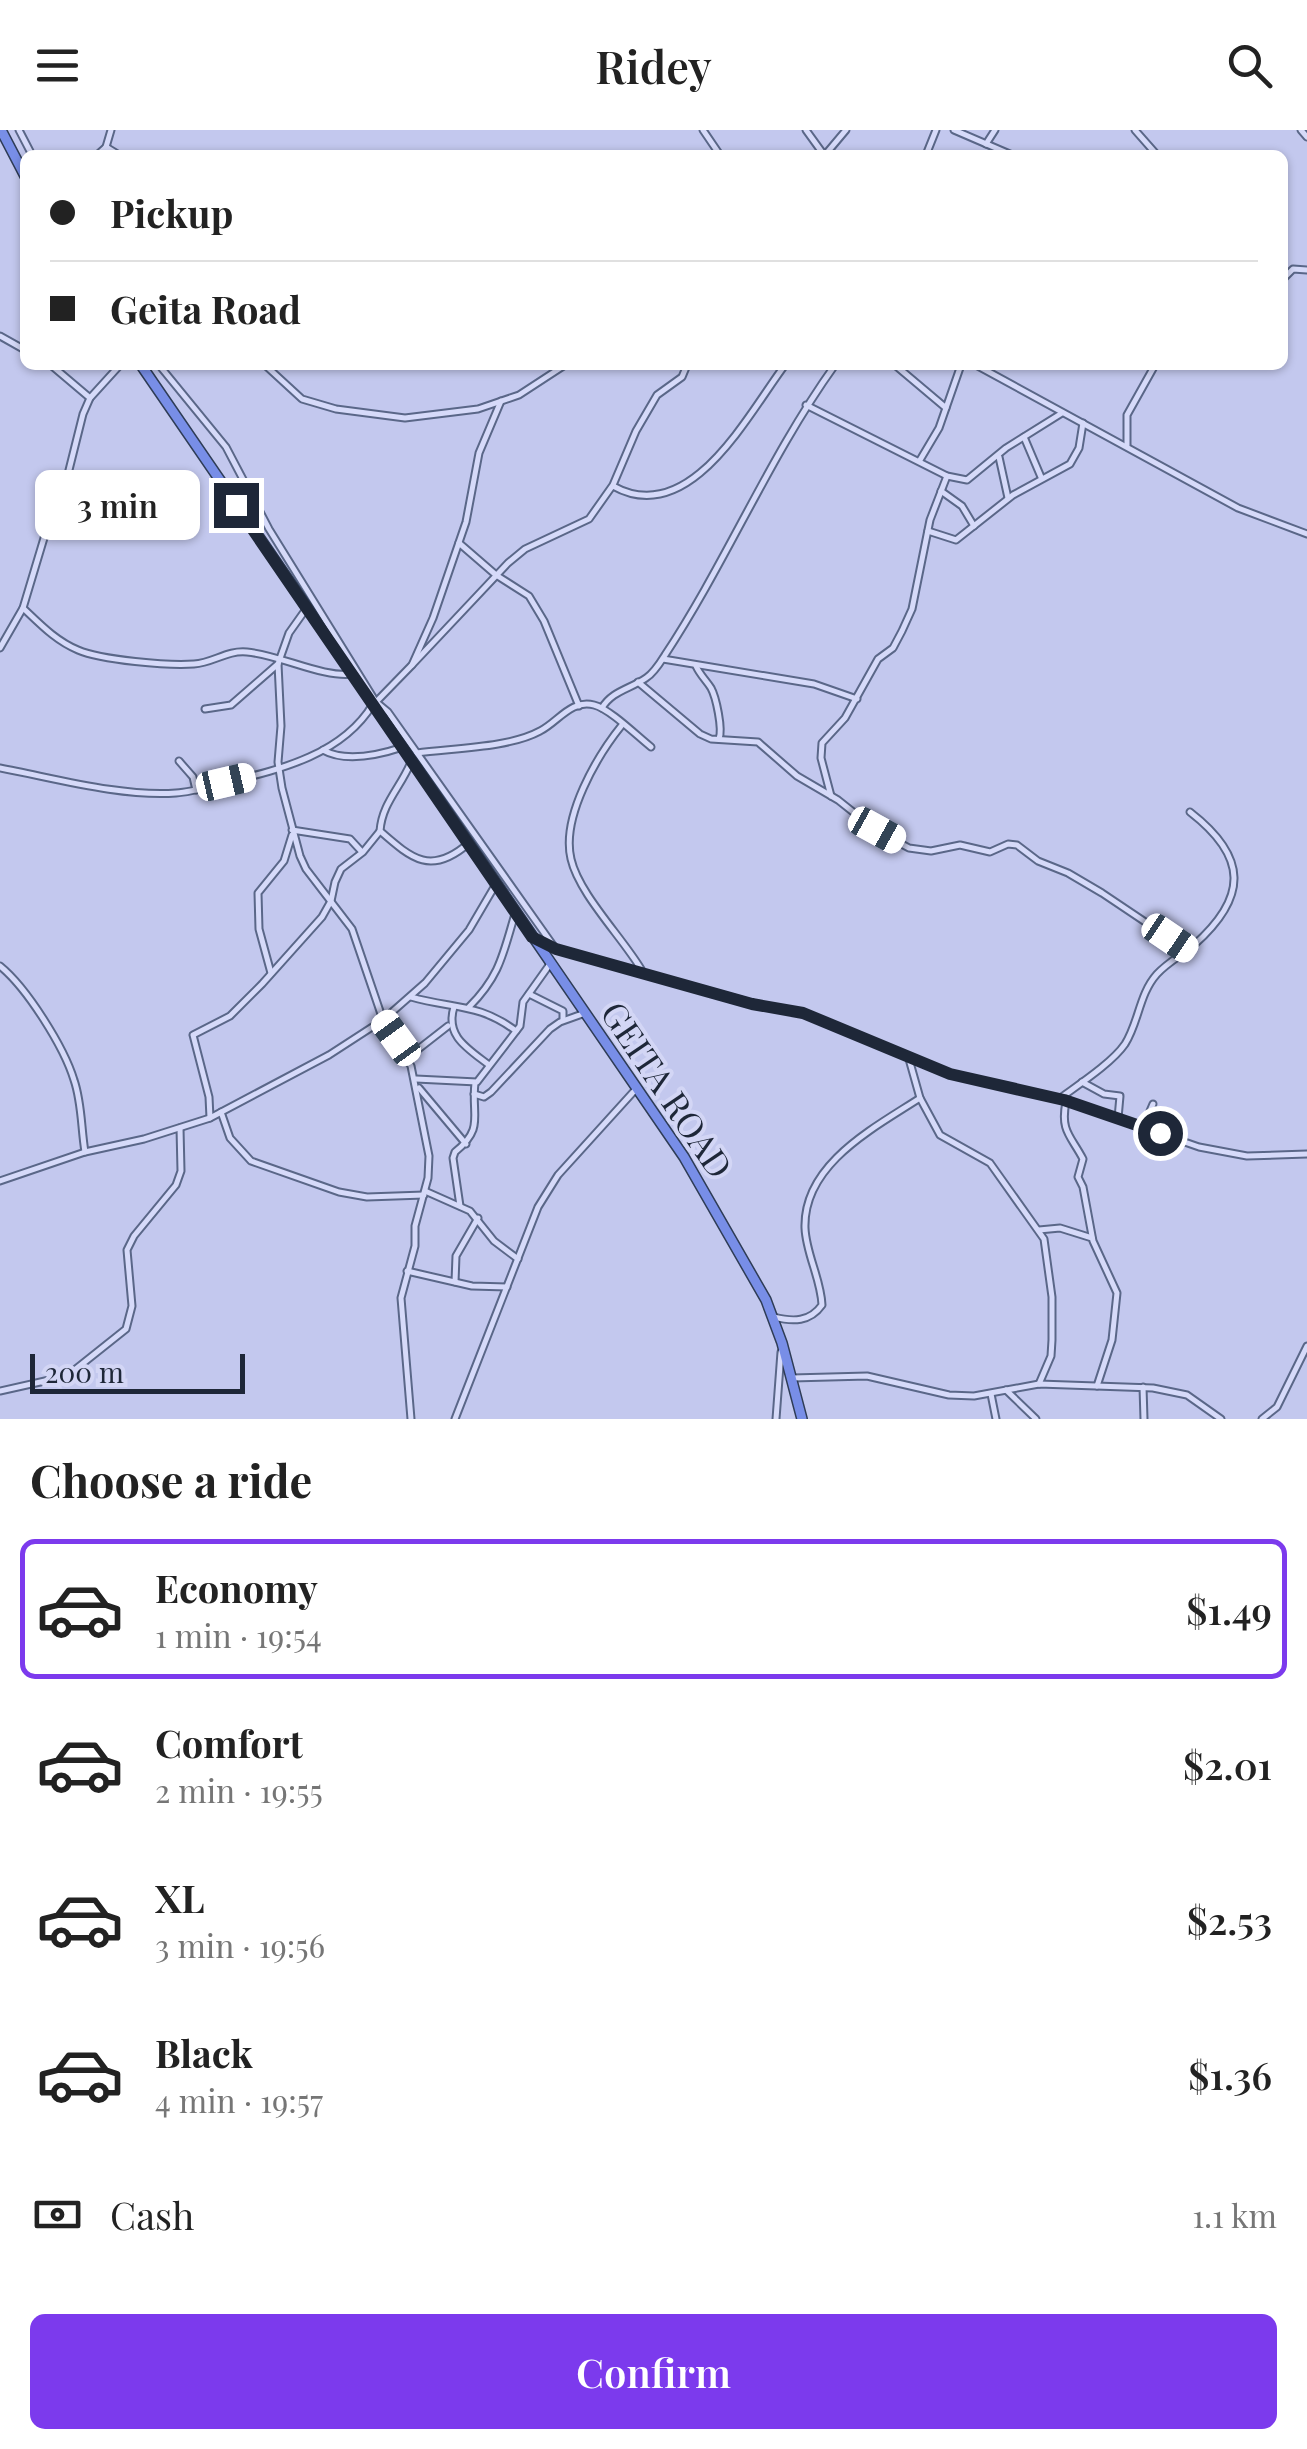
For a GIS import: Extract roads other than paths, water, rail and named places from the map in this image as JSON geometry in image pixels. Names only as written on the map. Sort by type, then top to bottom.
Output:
[{"type":"highway","points":[[1,130],[20,166]]},
{"type":"highway","name":"GEITA ROAD","points":[[144,370],[403,747],[415,756],[469,844],[684,1157],[752,1272],[782,1344],[802,1419]]},
{"type":"street","points":[[103,150],[110,130]]},
{"type":"street","points":[[828,150],[846,130]]},
{"type":"street","points":[[954,130],[1000,150]]},
{"type":"street","points":[[986,144],[995,130]]},
{"type":"street","points":[[1135,130],[1153,150]]},
{"type":"street","points":[[1301,130],[1307,137]]},
{"type":"street","points":[[106,147],[110,150]]},
{"type":"street","points":[[57,370],[90,398]]},
{"type":"street","points":[[0,648],[23,608],[90,398],[115,370]]},
{"type":"street","points":[[164,370],[200,410],[226,447],[270,529],[375,703],[388,712],[415,756],[556,949]]},
{"type":"street","points":[[271,370],[302,399],[383,417],[422,418],[501,401],[532,388],[557,370]]},
{"type":"street","points":[[0,768],[156,793],[196,790],[278,768],[324,750],[363,721],[375,703],[496,575],[525,550],[589,518],[613,485],[656,395],[682,377],[685,370]]},
{"type":"street","points":[[613,485],[632,493],[651,493],[677,490],[693,480],[725,447],[781,370]]},
{"type":"street","points":[[602,708],[610,698],[647,678],[663,659],[709,584],[754,495],[831,370]]},
{"type":"street","points":[[901,370],[947,408]]},
{"type":"street","points":[[920,460],[931,445],[959,370]]},
{"type":"street","points":[[985,370],[1127,444],[1238,508],[1307,534]]},
{"type":"street","points":[[1127,444],[1128,415],[1152,370]]},
{"type":"street","points":[[412,665],[459,543],[479,453],[501,401]]},
{"type":"street","points":[[806,406],[947,476],[967,480],[1062,413]]},
{"type":"street","points":[[928,530],[956,540],[1008,498],[1063,468],[1075,458],[1083,422]]},
{"type":"street","points":[[1024,437],[1041,478]]},
{"type":"street","points":[[998,455],[1008,498]]},
{"type":"street","points":[[831,796],[820,750],[878,659],[893,648],[912,609],[928,530],[947,476]]},
{"type":"street","points":[[940,491],[962,506],[974,526]]},
{"type":"street","points":[[459,543],[496,575],[529,596],[544,621],[579,706]]},
{"type":"street","points":[[307,607],[290,633],[279,661],[278,768],[292,832],[306,869],[352,929],[383,1020],[408,1058],[417,1083],[429,1156],[401,1298],[411,1419]]},
{"type":"street","points":[[23,608],[52,636],[81,652],[166,664],[212,662],[232,652],[338,676],[354,674]]},
{"type":"street","points":[[663,659],[814,684],[856,699]]},
{"type":"street","points":[[205,709],[222,708],[240,700],[279,661]]},
{"type":"street","points":[[696,666],[714,693],[714,707],[723,728],[720,740]]},
{"type":"street","points":[[638,682],[700,734],[720,740],[758,742],[797,776],[909,848],[931,851],[960,844],[990,852],[1008,844],[1017,845],[1037,860],[1102,893],[1188,950]]},
{"type":"street","points":[[415,756],[524,737],[541,731],[566,710],[590,704],[602,708],[651,747]]},
{"type":"street","points":[[622,725],[590,772],[572,829],[570,858],[592,898],[643,971]]},
{"type":"street","points":[[324,750],[350,757],[403,747]]},
{"type":"street","points":[[210,1118],[193,1035],[230,1016],[322,917],[331,901],[334,882],[380,830],[382,812],[403,783],[415,756]]},
{"type":"street","points":[[179,762],[193,778],[196,790]]},
{"type":"street","points":[[1063,1100],[1123,1047],[1158,973],[1228,910],[1236,890],[1228,856],[1214,830],[1190,812]]},
{"type":"street","points":[[380,830],[420,861],[450,858],[469,844]]},
{"type":"street","points":[[292,832],[350,839],[362,852]]},
{"type":"street","points":[[271,974],[259,929],[258,893],[284,861],[292,832]]},
{"type":"street","points":[[0,1181],[85,1152],[210,1118],[329,1055],[410,997],[462,939],[496,883]]},
{"type":"street","points":[[469,1007],[497,973],[516,912]]},
{"type":"street","points":[[532,937],[556,949],[752,1004],[803,1013],[909,1059],[976,1082],[1063,1100],[1199,1147],[1247,1156],[1307,1154]]},
{"type":"street","points":[[460,1206],[454,1158],[476,1124],[475,1083],[522,1022],[523,1002],[550,964]]},
{"type":"street","points":[[0,966],[29,996],[71,1071],[85,1152]]},
{"type":"street","points":[[528,994],[559,1007],[563,1020]]},
{"type":"street","points":[[410,997],[489,1013],[516,1030]]},
{"type":"street","points":[[408,1058],[449,1026],[454,1007]]},
{"type":"street","points":[[474,1094],[484,1097],[491,1092],[550,1029],[584,1013]]},
{"type":"street","points":[[449,1026],[489,1065]]},
{"type":"street","points":[[909,1059],[920,1098],[940,1134],[990,1164],[1044,1239],[1052,1312],[1050,1356],[1039,1384]]},
{"type":"street","points":[[1082,1082],[1104,1094],[1122,1097],[1118,1118]]},
{"type":"street","points":[[417,1083],[475,1083]]},
{"type":"street","points":[[417,1083],[466,1144]]},
{"type":"street","points":[[455,1419],[547,1192],[636,1089]]},
{"type":"street","points":[[771,1316],[803,1320],[822,1305],[805,1230],[807,1208],[824,1173],[866,1133],[920,1098]]},
{"type":"street","points":[[1063,1100],[1070,1142],[1082,1156],[1078,1177],[1092,1238],[1118,1294],[1110,1349],[1097,1386]]},
{"type":"street","points":[[1150,1129],[1147,1118],[1154,1104]]},
{"type":"street","points":[[221,1112],[230,1138],[251,1161],[339,1192],[367,1197],[424,1193],[460,1206],[478,1218],[494,1241],[518,1259]]},
{"type":"street","points":[[0,1391],[67,1376],[126,1329],[132,1306],[127,1250],[176,1185],[182,1149],[180,1128]]},
{"type":"street","points":[[455,1282],[456,1256],[478,1218]]},
{"type":"street","points":[[1039,1230],[1056,1228],[1092,1238]]},
{"type":"street","points":[[407,1271],[486,1288],[507,1287]]},
{"type":"street","points":[[776,1419],[782,1344]]},
{"type":"street","points":[[1262,1419],[1277,1407],[1307,1346]]},
{"type":"street","points":[[792,1378],[867,1376],[949,1395],[991,1394],[1039,1384],[1143,1387],[1188,1395],[1221,1419]]},
{"type":"street","points":[[1143,1387],[1144,1419]]},
{"type":"street","points":[[1006,1390],[1036,1419]]},
{"type":"street","points":[[991,1394],[996,1419]]}]
